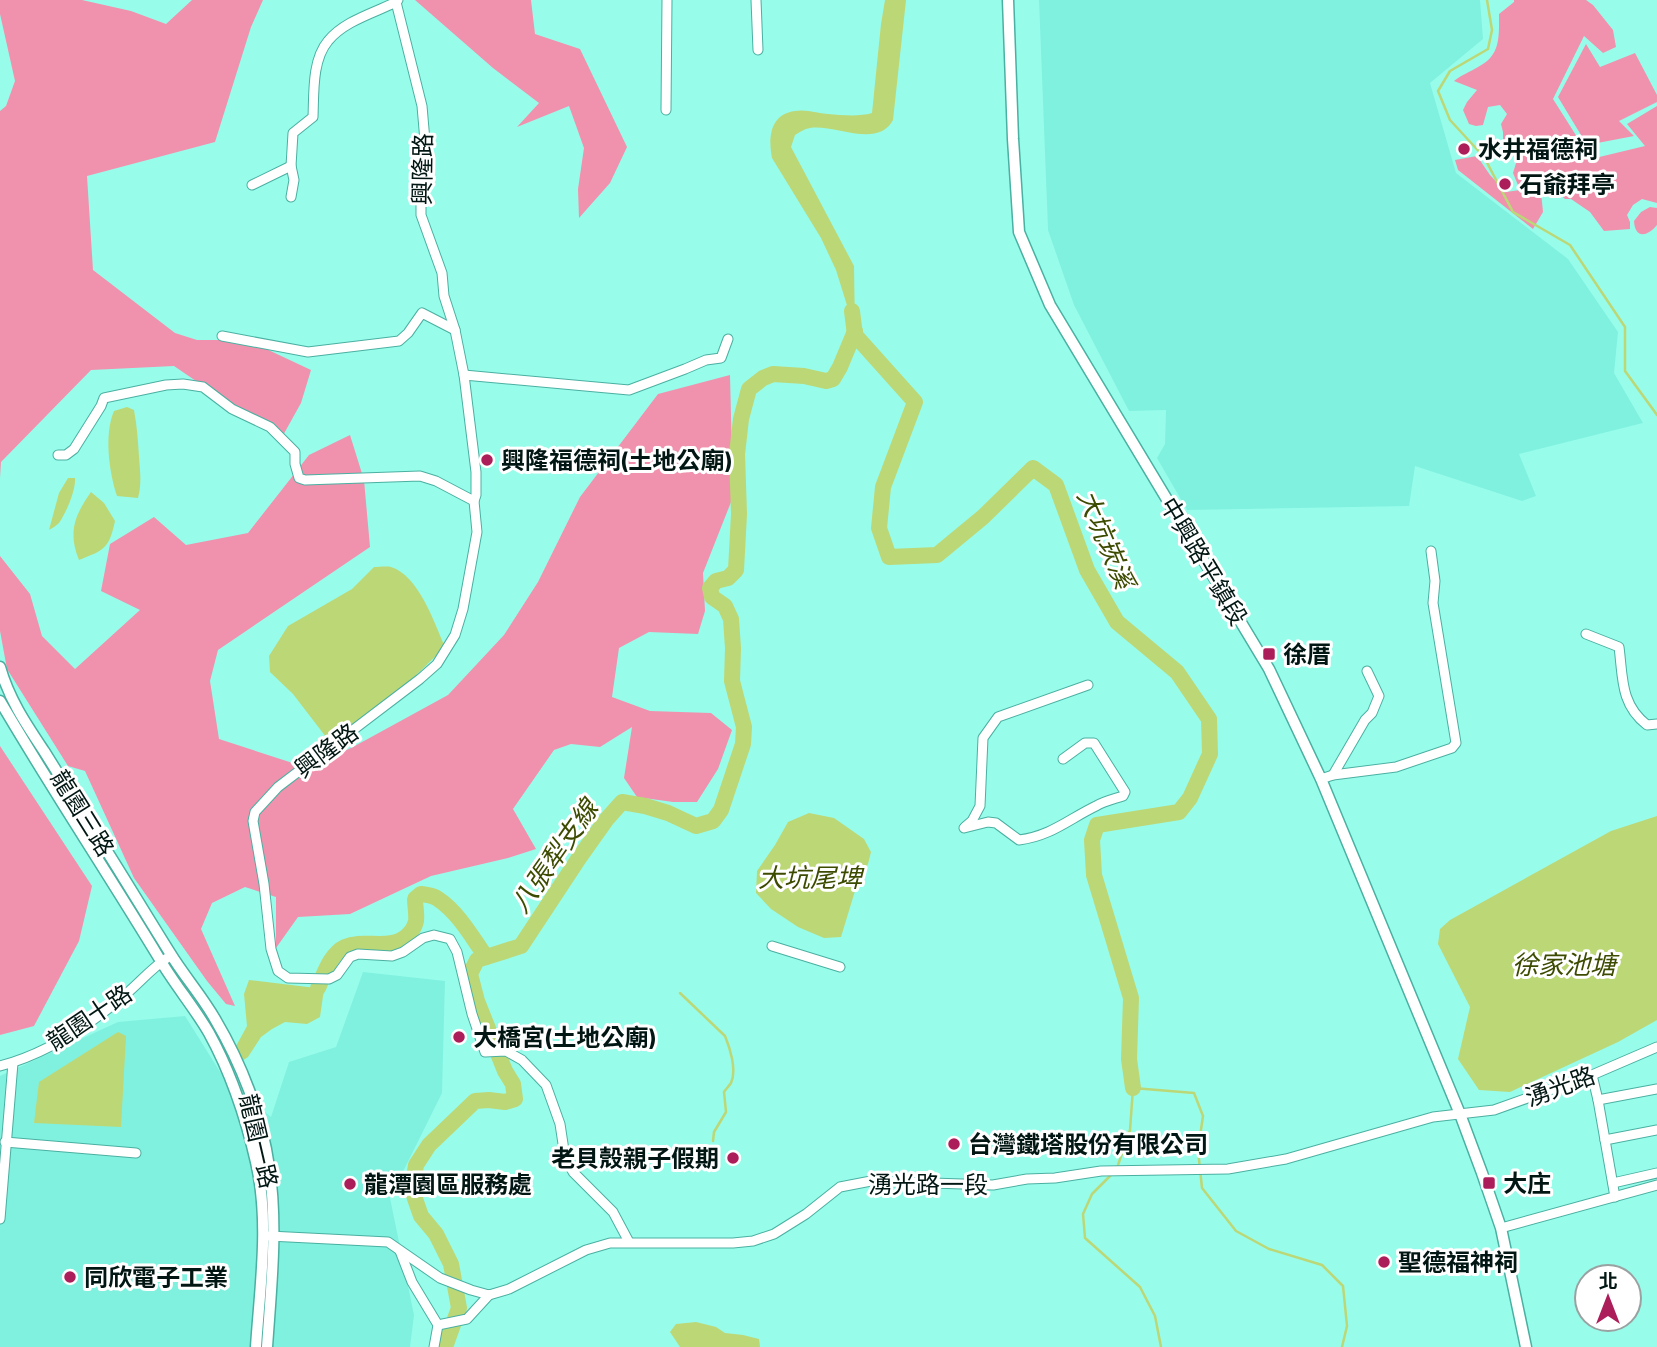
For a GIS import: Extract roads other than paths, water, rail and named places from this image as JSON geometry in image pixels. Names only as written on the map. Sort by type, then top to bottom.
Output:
[{"type":"street","points":[[666,110],[667,0]]},
{"type":"street","points":[[756,0],[758,50]]},
{"type":"street","name":"中興路平鎮段","points":[[1008,0],[1019,232],[1028,256],[1050,304],[1269,669],[1321,779],[1460,1114],[1501,1228],[1526,1347]]},
{"type":"street","points":[[291,197],[294,180],[291,166],[293,132],[313,117],[314,87],[319,60],[328,41],[345,26],[397,1]]},
{"type":"street","name":"興隆路","points":[[397,1],[422,106],[425,141],[421,176],[421,215],[442,273],[444,296],[455,330],[464,376],[475,472],[477,532],[463,609],[455,635],[437,664],[278,787],[255,812],[253,821],[271,948],[278,971],[288,978],[329,979],[337,975],[350,957],[358,954],[391,956],[403,952],[423,938],[434,935],[450,939],[457,952],[469,1004],[485,1052],[506,1051],[522,1060],[546,1085],[560,1124],[565,1157],[573,1172],[613,1212],[629,1242]]},
{"type":"street","points":[[252,185],[291,166]]},
{"type":"street","points":[[222,336],[308,352],[399,341],[422,313],[455,330]]},
{"type":"street","points":[[464,376],[629,390],[706,360],[721,358],[727,340]]},
{"type":"street","points":[[58,455],[66,455],[74,449],[104,398],[153,387],[183,384],[203,387],[232,409],[270,427],[295,452],[299,478],[420,476],[436,481],[474,501]]},
{"type":"street","points":[[1321,779],[1395,767],[1451,748],[1456,743],[1433,603],[1435,581],[1431,551]]},
{"type":"street","points":[[1586,634],[1619,647],[1625,697],[1647,725],[1657,724]]},
{"type":"street","name":"龍園三路","points":[[0,667],[16,709],[171,955]]},
{"type":"street","points":[[1333,775],[1364,720],[1372,713],[1379,695],[1367,671]]},
{"type":"street","points":[[1063,759],[1085,743],[1094,743],[1125,792],[1123,796],[1097,805],[1060,827],[1032,838],[1020,840],[996,823],[988,822],[964,828],[972,821],[980,806],[983,738],[998,718],[1088,685]]},
{"type":"street","name":"龍園三路","points":[[0,701],[161,962]]},
{"type":"street","points":[[772,946],[840,967]]},
{"type":"street","name":"龍園十路","points":[[0,1066],[13,1063],[78,1030],[171,955]]},
{"type":"street","name":"龍園一路","points":[[171,955],[214,1017],[231,1048],[259,1121],[269,1166],[273,1204],[256,1347]]},
{"type":"street","name":"龍園一路","points":[[161,962],[208,1032],[242,1109],[256,1162],[268,1235],[267,1347]]},
{"type":"street","name":"湧光路","points":[[1460,1114],[1494,1110],[1592,1076],[1657,1047]]},
{"type":"street","points":[[0,1219],[13,1063]]},
{"type":"street","points":[[1592,1076],[1615,1197]]},
{"type":"street","points":[[1598,1100],[1657,1089]]},
{"type":"street","name":"湧光路一段","points":[[489,1295],[509,1289],[586,1250],[610,1243],[706,1244],[753,1241],[774,1234],[806,1214],[840,1187],[871,1181],[993,1185],[1101,1171],[1228,1168],[1286,1159],[1433,1117],[1460,1114]]},
{"type":"street","points":[[1605,1140],[1657,1130]]},
{"type":"street","points":[[5,1142],[136,1153]]},
{"type":"street","points":[[1501,1228],[1657,1186],[1656,1173],[1613,1183]]},
{"type":"street","points":[[268,1235],[388,1242],[440,1278],[489,1295],[467,1319],[438,1325]]},
{"type":"street","points":[[399,1250],[412,1282],[438,1325],[434,1347]]},
{"type":"water","points":[[885,0],[906,0],[893,120],[886,129],[877,133],[808,128],[795,135],[791,147],[854,266],[855,331],[836,270],[821,238],[772,158],[770,143],[776,122],[787,113],[872,113]]},
{"type":"water","points":[[127,407],[134,410],[137,428],[140,477],[138,498],[117,496],[110,465],[108,442],[111,420],[114,411]]},
{"type":"water","points":[[68,478],[75,478],[70,501],[59,523],[49,530],[59,493]]},
{"type":"water","points":[[91,492],[104,503],[115,521],[108,543],[94,554],[79,560],[74,541],[74,525]]},
{"type":"water","points":[[374,567],[391,567],[410,580],[424,601],[445,647],[350,733],[326,737],[293,694],[270,672],[269,656],[288,626],[352,589]]},
{"type":"water","name":"大坑尾埤","points":[[809,813],[834,818],[864,839],[871,852],[868,864],[858,881],[841,937],[824,938],[798,927],[771,909],[756,893],[757,871],[788,822]]},
{"type":"water","name":"徐家池塘","points":[[1657,816],[1657,1020],[1618,1042],[1510,1092],[1479,1090],[1458,1059],[1470,1007],[1438,944],[1440,929],[1450,920],[1611,831]]},
{"type":"water","points":[[249,980],[324,989],[320,1017],[307,1024],[285,1022],[272,1029],[261,1037],[248,1057],[242,1061],[235,1048],[247,1026],[244,994]]},
{"type":"water","points":[[118,1032],[126,1036],[121,1127],[34,1123],[39,1082]]},
{"type":"water","points":[[696,1322],[716,1327],[725,1333],[759,1339],[760,1347],[680,1347],[670,1332],[676,1324]]},
{"type":"waterway","points":[[1487,0],[1492,30],[1488,49],[1450,71],[1438,91],[1450,120],[1484,157],[1513,212],[1570,245],[1625,327],[1625,371],[1657,415]]},
{"type":"waterway","name":"大坑崁溪","points":[[852,311],[855,335],[915,402],[883,487],[879,528],[889,557],[937,555],[983,517],[1033,468],[1056,485],[1087,570],[1117,622],[1177,672],[1209,719],[1210,754],[1190,798],[1179,812],[1097,825],[1092,840],[1094,875],[1131,998],[1129,1059],[1133,1088]]},
{"type":"waterway","name":"八張犁支線","points":[[445,1347],[459,1308],[451,1264],[436,1234],[421,1216],[412,1190],[416,1165],[429,1145],[475,1101],[505,1102],[515,1099],[513,1084],[505,1071],[477,1001],[470,974],[477,960],[521,946],[579,858],[622,802],[668,813],[696,826],[713,821],[721,810],[743,744],[744,727],[732,681],[731,619],[725,606],[712,597],[710,588],[716,581],[728,578],[736,570],[739,514],[737,454],[741,419],[749,389],[773,374],[826,381],[833,379],[855,331]]},
{"type":"waterway","name":"大坑崁溪","points":[[318,988],[331,960],[345,947],[393,943],[408,935],[416,921],[415,899],[421,894],[430,895],[445,904],[464,925],[486,957]]},
{"type":"waterway","points":[[680,993],[725,1036],[732,1059],[733,1078],[724,1092],[726,1112],[714,1132],[713,1141]]},
{"type":"waterway","points":[[1117,1168],[1130,1130],[1133,1088],[1194,1093],[1203,1116],[1198,1150],[1202,1188],[1236,1231],[1269,1249],[1322,1265],[1343,1286],[1347,1326],[1342,1347]]},
{"type":"waterway","name":"大坑崁溪","points":[[1113,1173],[1092,1194],[1083,1214],[1085,1238],[1140,1287],[1155,1316],[1161,1347]]},
{"type":"place","name":"水井福德祠","points":[[1464,149]]},
{"type":"place","name":"石爺拜亭","points":[[1505,184]]},
{"type":"place","name":"興隆福德祠(土地公廟)","points":[[487,460]]},
{"type":"place","name":"徐厝","points":[[1269,654]]},
{"type":"place","name":"大橋宮(土地公廟)","points":[[459,1037]]},
{"type":"place","name":"台灣鐵塔股份有限公司","points":[[954,1144]]},
{"type":"place","name":"老貝殼親子假期","points":[[733,1158]]},
{"type":"place","name":"大庄","points":[[1489,1183]]},
{"type":"place","name":"龍潭園區服務處","points":[[350,1184]]},
{"type":"place","name":"聖德福神祠","points":[[1384,1262]]},
{"type":"place","name":"同欣電子工業","points":[[70,1277]]}]
